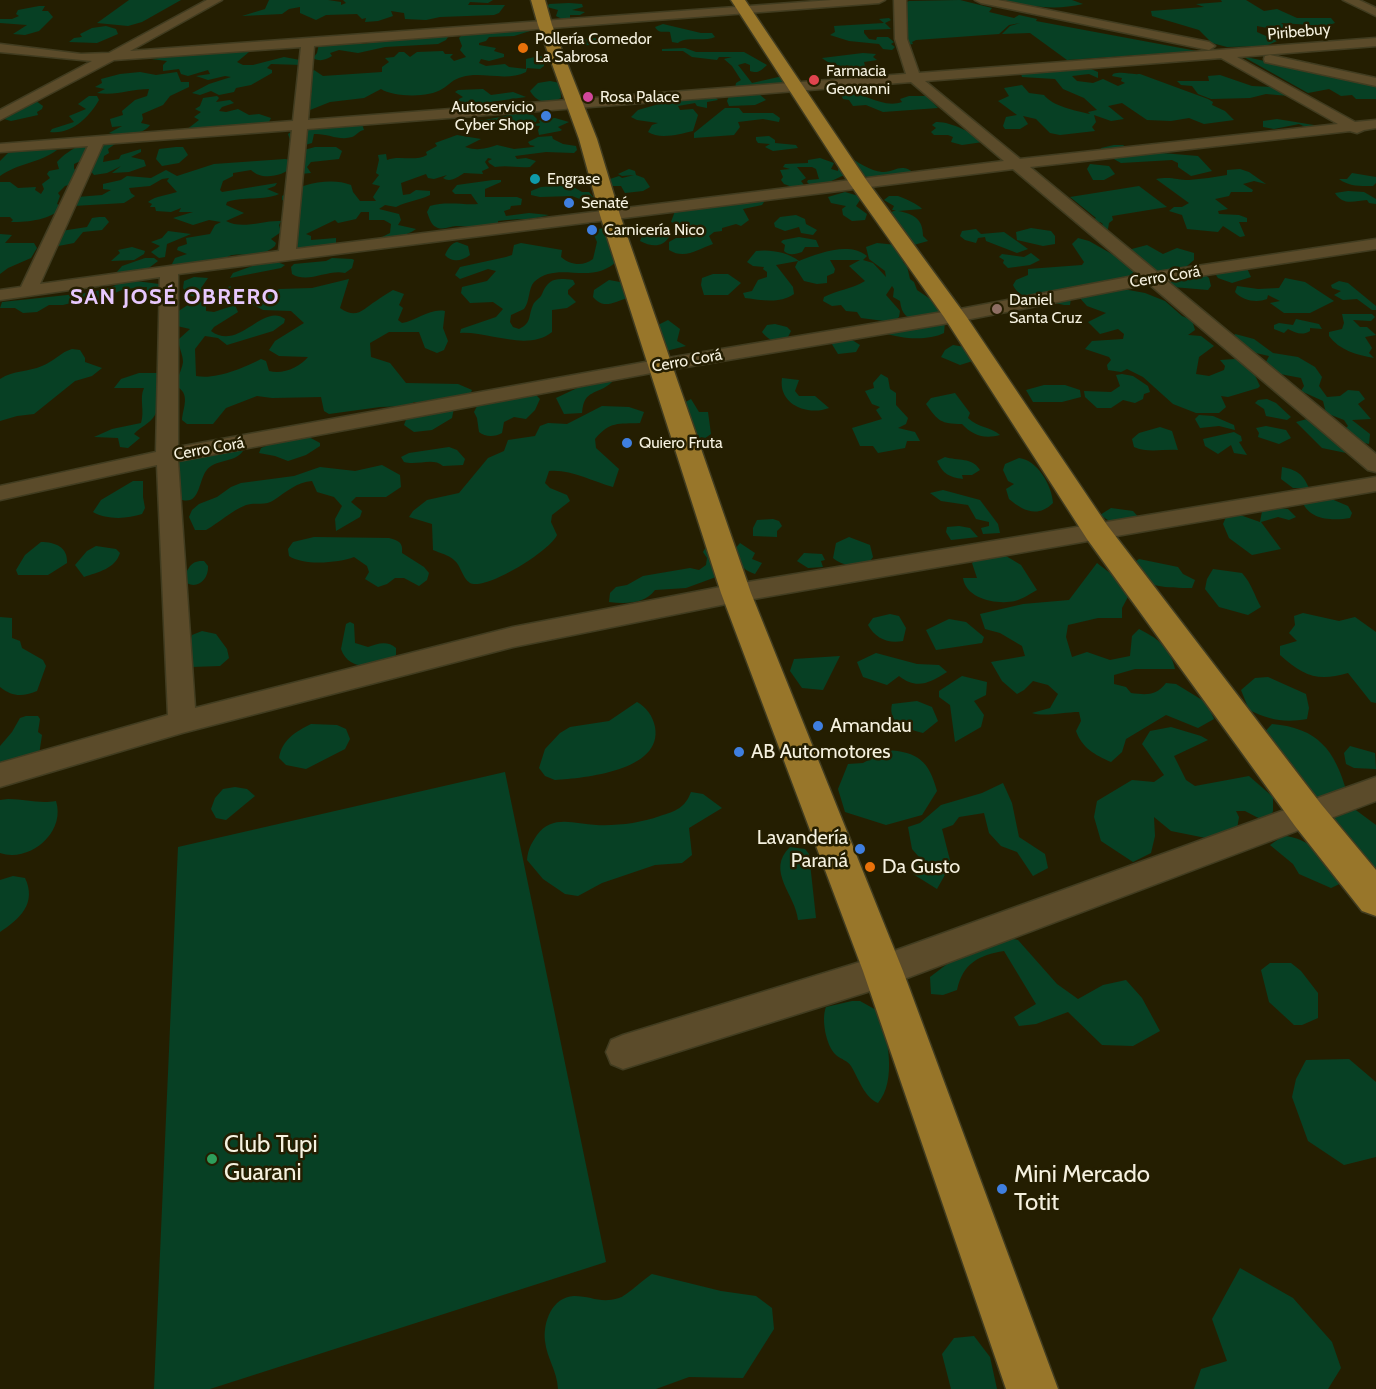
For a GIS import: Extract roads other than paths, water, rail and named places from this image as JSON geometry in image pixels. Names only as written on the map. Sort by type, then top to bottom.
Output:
[{"type":"main road","points":[[742,5],[860,184],[955,316],[1097,532],[1308,815],[1376,899]]},
{"type":"main road","points":[[541,13],[576,104],[610,215],[662,365],[736,593],[883,971],[1032,1389]]},
{"type":"street","points":[[0,116],[121,54],[216,0]]},
{"type":"street","points":[[0,48],[81,58],[308,43],[541,13],[879,0]]},
{"type":"street","points":[[900,0],[901,39],[914,78],[1376,465]]},
{"type":"street","points":[[981,0],[1376,82]]},
{"type":"street","points":[[1349,0],[1376,12]]},
{"type":"street","points":[[51,74],[177,6]]},
{"type":"street","points":[[0,36],[101,47],[121,54]]},
{"type":"street","name":"Piribebuy","points":[[0,148],[1376,42]]},
{"type":"street","points":[[287,256],[308,43]]},
{"type":"street","points":[[1224,55],[1353,127]]},
{"type":"street","points":[[0,295],[169,270],[1016,164],[1353,127],[1372,130]]},
{"type":"street","points":[[28,290],[98,140]]},
{"type":"street","name":"Cerro Corá","points":[[0,493],[167,456],[662,365],[955,316],[1153,278],[1376,244]]},
{"type":"street","points":[[169,270],[167,456],[182,722]]},
{"type":"street","points":[[0,775],[182,722],[513,637],[736,593],[1376,484]]},
{"type":"street","points":[[623,1052],[883,971],[1376,789]]},
{"type":"place","name":"Pollería Comedor La Sabrosa","points":[[523,48]]},
{"type":"place","name":"Farmacia Geovanni","points":[[814,80]]},
{"type":"place","name":"Rosa Palace","points":[[588,97]]},
{"type":"place","name":"Autoservicio Cyber Shop","points":[[546,116]]},
{"type":"place","name":"Engrase","points":[[535,179]]},
{"type":"place","name":"Senaté","points":[[569,203]]},
{"type":"place","name":"Carnicería Nico","points":[[592,230]]},
{"type":"place","name":"Daniel Santa Cruz","points":[[997,309]]},
{"type":"place","name":"Quiero Fruta","points":[[627,443]]},
{"type":"place","name":"Amandau","points":[[818,726]]},
{"type":"place","name":"AB Automotores","points":[[739,752]]},
{"type":"place","name":"Lavandería Paraná","points":[[860,849]]},
{"type":"place","name":"Da Gusto","points":[[870,867]]},
{"type":"place","name":"Club Tupi Guarani","points":[[212,1159]]},
{"type":"place","name":"Mini Mercado Totit","points":[[1002,1189]]},
{"type":"district","name":"SAN JOSÉ OBRERO","points":[[175,298]]}]
